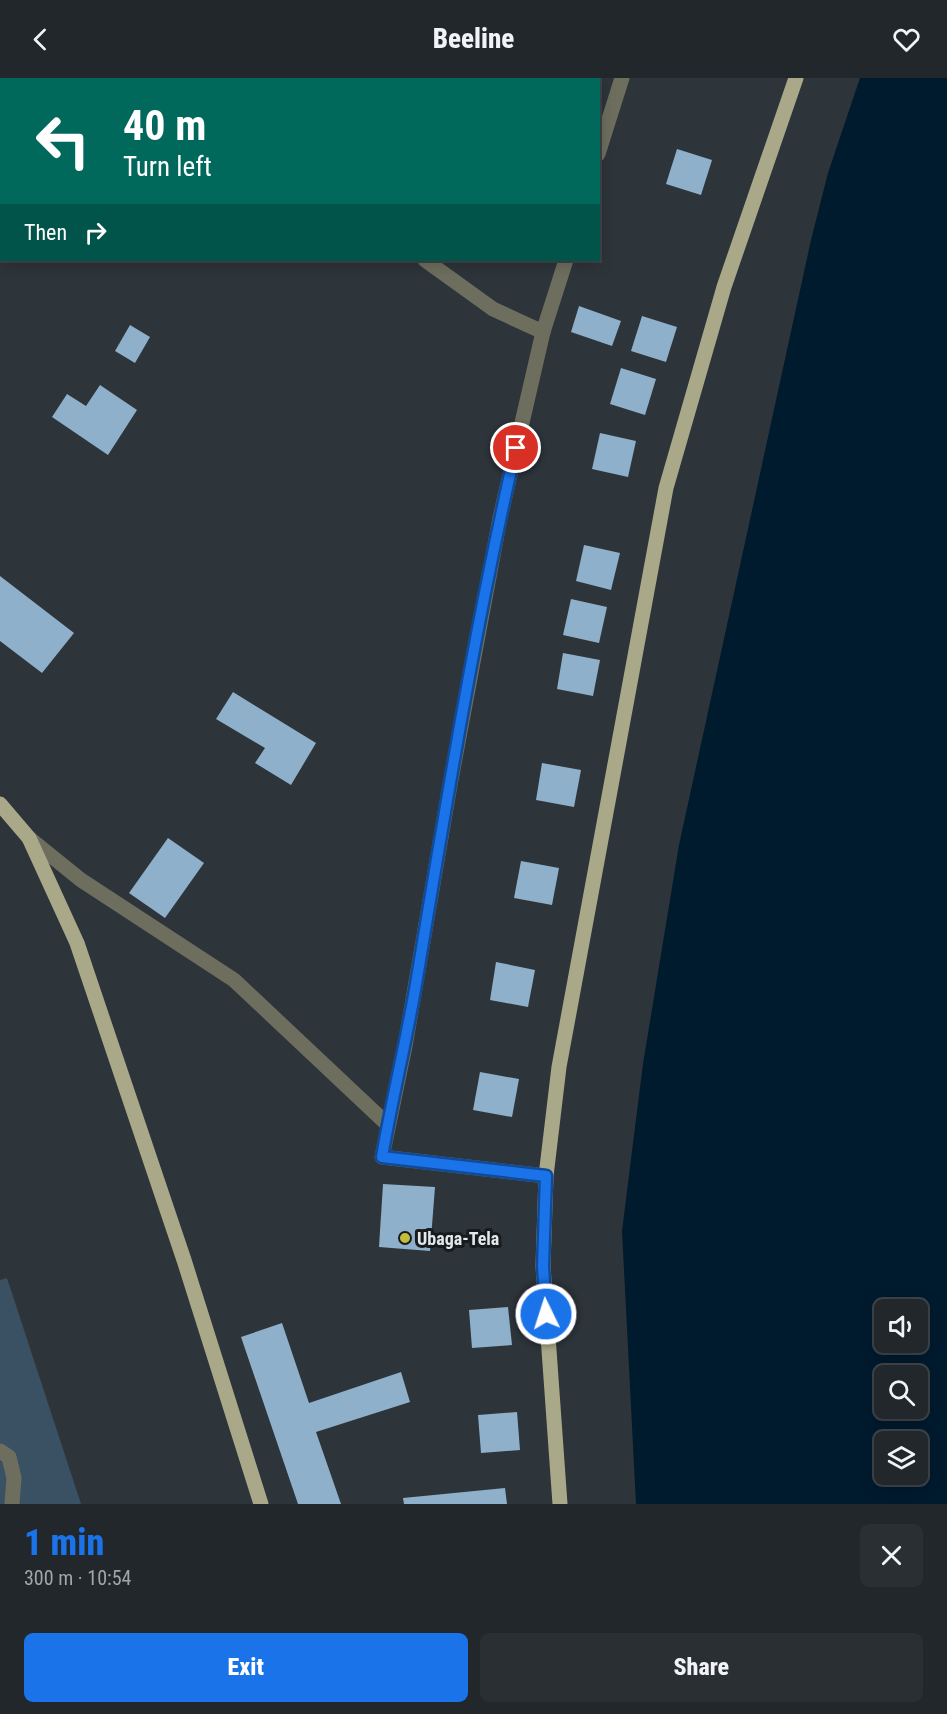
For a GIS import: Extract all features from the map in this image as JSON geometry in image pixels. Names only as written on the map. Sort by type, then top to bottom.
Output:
[{"type":"main road","points":[[560,1504],[543,1266],[546,1176],[559,1068],[666,488],[724,287],[792,79]]},
{"type":"main road","points":[[0,804],[29,838],[77,943],[184,1260],[261,1504]]},
{"type":"street","points":[[600,148],[622,78]]},
{"type":"street","points":[[426,261],[493,309],[543,332]]},
{"type":"street","points":[[546,1176],[382,1157],[405,1046],[450,785],[500,518],[543,332],[566,261]]},
{"type":"street","points":[[29,838],[81,880],[234,980],[387,1124]]},
{"type":"street","points":[[0,1451],[9,1457],[14,1478],[12,1504]]},
{"type":"shaded area","points":[[860,78],[947,78],[947,1504],[636,1504],[622,1231],[643,1064],[679,845],[811,240],[828,173]]},
{"type":"shaded area","points":[[7,1278],[81,1504],[0,1504],[0,1280]]},
{"type":"building","points":[[677,149],[712,160],[701,195],[666,184]]},
{"type":"building","points":[[579,306],[621,321],[612,346],[571,332]]},
{"type":"building","points":[[642,316],[677,327],[666,362],[631,351]]},
{"type":"building","points":[[130,325],[150,337],[135,363],[115,351]]},
{"type":"building","points":[[621,368],[656,379],[645,415],[610,404]]},
{"type":"building","points":[[100,385],[137,410],[108,455],[52,417],[67,394],[86,406]]},
{"type":"building","points":[[600,433],[636,441],[628,477],[592,469]]},
{"type":"building","points":[[584,545],[620,553],[611,590],[576,581]]},
{"type":"building","points":[[0,576],[74,633],[42,673],[0,641]]},
{"type":"building","points":[[571,599],[607,607],[599,643],[563,635]]},
{"type":"building","points":[[563,653],[600,660],[593,696],[557,689]]},
{"type":"building","points":[[233,692],[316,743],[291,785],[255,763],[265,748],[216,719]]},
{"type":"building","points":[[542,763],[581,770],[574,807],[536,800]]},
{"type":"building","points":[[168,838],[204,863],[165,918],[129,893]]},
{"type":"building","points":[[521,861],[559,868],[552,905],[514,898]]},
{"type":"building","points":[[496,962],[535,970],[528,1007],[490,1000]]},
{"type":"building","points":[[480,1072],[519,1079],[512,1117],[473,1110]]},
{"type":"building","points":[[383,1184],[435,1187],[430,1251],[379,1247]]},
{"type":"building","points":[[508,1307],[512,1345],[472,1348],[469,1310]]},
{"type":"building","points":[[282,1323],[309,1403],[401,1372],[410,1402],[316,1432],[341,1504],[298,1504],[241,1337]]},
{"type":"building","points":[[517,1412],[520,1450],[481,1453],[478,1415]]},
{"type":"building","points":[[505,1488],[507,1504],[404,1504],[403,1498]]},
{"type":"place","name":"Ubaga-Tela","points":[[405,1238]]},
{"type":"route","points":[[516,448],[500,518],[450,785],[405,1046],[382,1157],[546,1176],[543,1266],[546,1314]]}]
